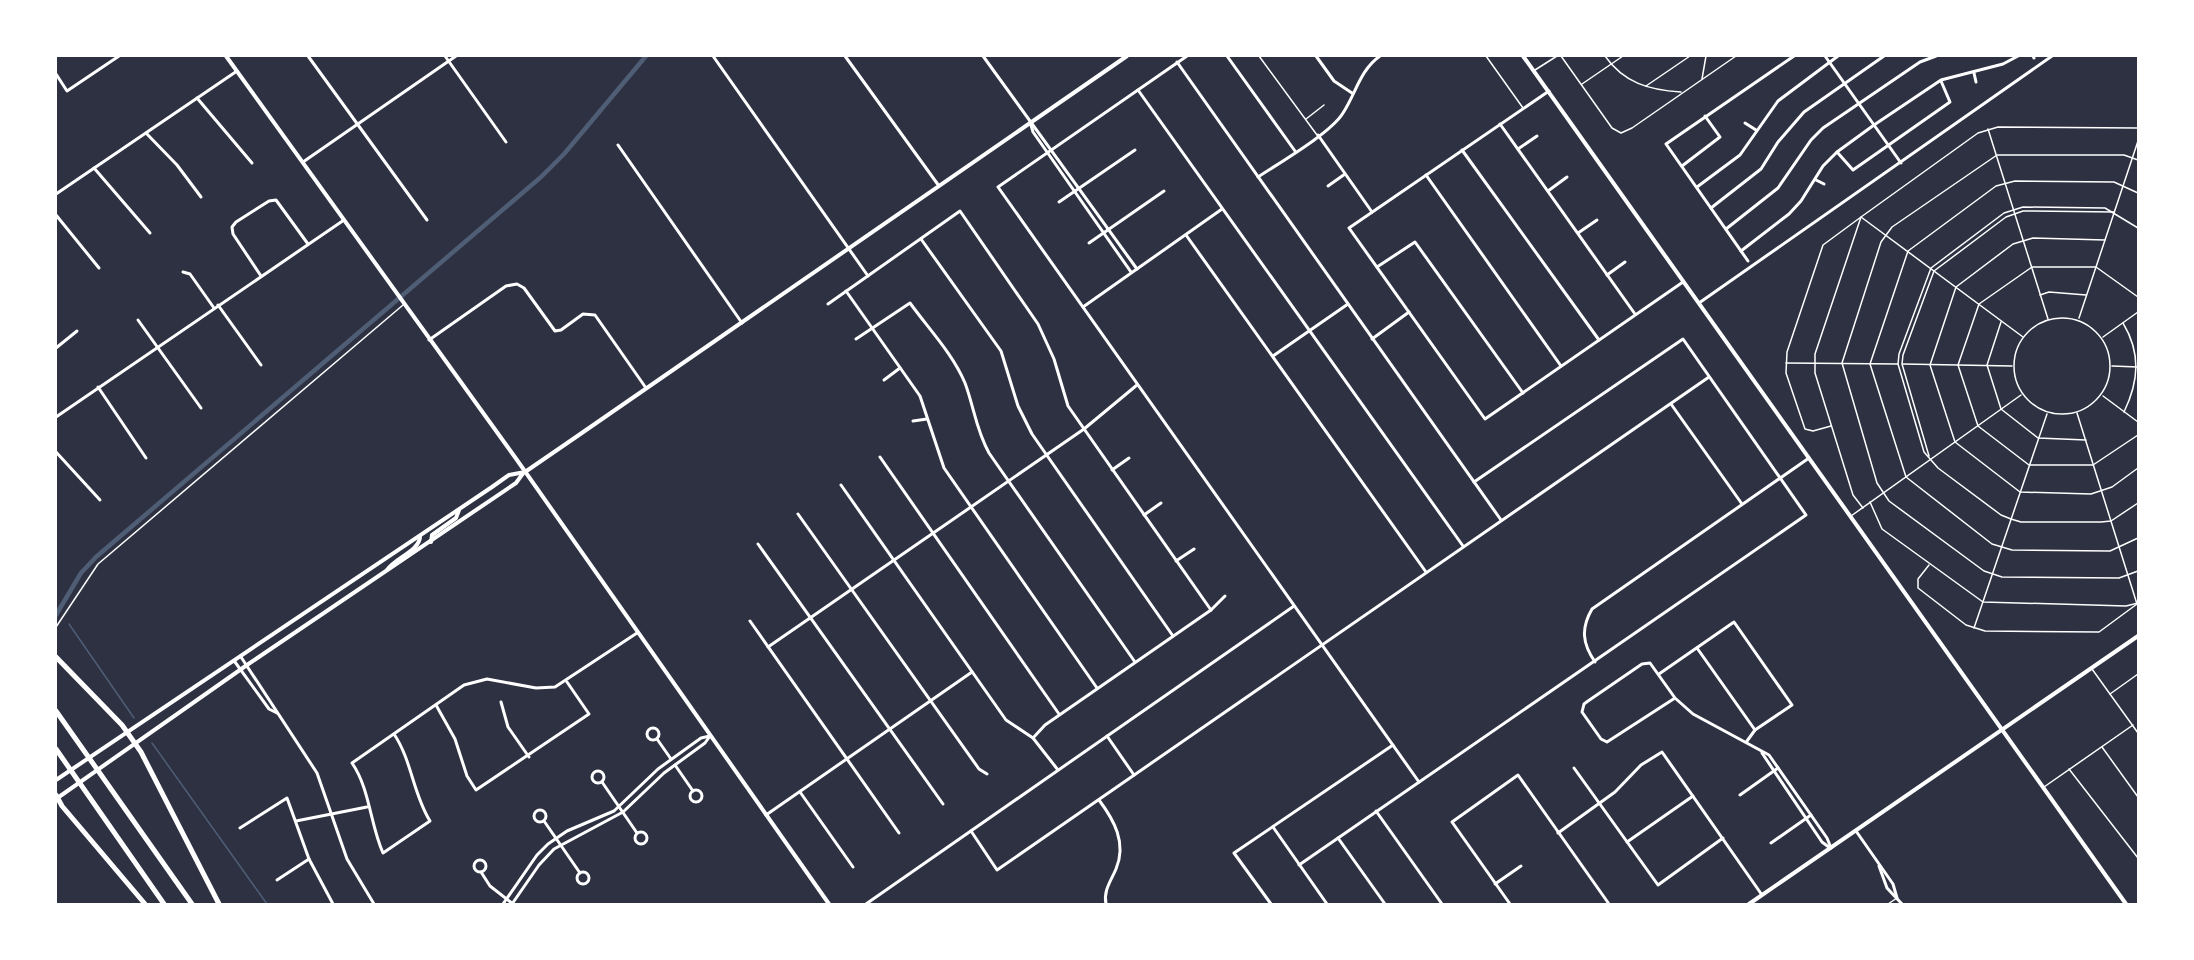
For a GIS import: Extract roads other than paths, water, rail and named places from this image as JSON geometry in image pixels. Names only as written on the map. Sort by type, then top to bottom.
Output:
[{"type":"highway","points":[[56,657],[127,732],[136,745],[219,904]]},
{"type":"highway","points":[[56,711],[192,904]]},
{"type":"highway","points":[[56,749],[164,904]]},
{"type":"highway","points":[[56,797],[145,904]]},
{"type":"main road","points":[[226,56],[525,472],[829,904]]},
{"type":"main road","points":[[56,797],[136,745],[247,665],[431,542],[516,483],[525,472],[1127,56]]},
{"type":"main road","points":[[1523,56],[2126,904]]},
{"type":"main road","points":[[56,780],[235,662],[509,475],[525,472]]},
{"type":"main road","points":[[431,542],[432,535],[456,518],[459,509]]},
{"type":"main road","points":[[384,573],[392,562],[418,544],[420,536]]},
{"type":"main road","points":[[1749,904],[2139,636]]},
{"type":"street","points":[[56,74],[67,91],[119,56]]},
{"type":"street","points":[[308,56],[427,220]]},
{"type":"street","points":[[445,56],[506,142]]},
{"type":"street","points":[[303,162],[456,56]]},
{"type":"street","points":[[713,56],[868,276]]},
{"type":"street","points":[[845,56],[939,186]]},
{"type":"street","points":[[983,56],[1030,123],[1033,132],[1047,153],[1131,272]]},
{"type":"street","points":[[1187,56],[998,187],[1419,782]]},
{"type":"street","points":[[1227,56],[1295,151]]},
{"type":"street","points":[[1316,56],[1334,81],[1352,93]]},
{"type":"street","points":[[1258,177],[1318,135],[1343,114],[1352,93],[1373,57],[1380,56]]},
{"type":"street","points":[[1749,261],[1666,144],[1794,56]]},
{"type":"street","points":[[1825,56],[1901,163]]},
{"type":"street","points":[[1696,187],[1740,155],[1778,101],[1838,56]]},
{"type":"street","points":[[1712,208],[1761,169],[1791,124],[1804,112],[1884,56]]},
{"type":"street","points":[[1726,229],[1778,188],[1810,140],[1920,62],[1936,56]]},
{"type":"street","points":[[1741,251],[1789,214],[1816,180],[1823,166],[1837,152],[1875,125],[1941,80],[1974,73],[2018,56]]},
{"type":"street","points":[[1700,303],[2052,56]]},
{"type":"street","points":[[1177,63],[1501,520]]},
{"type":"street","points":[[56,194],[237,71]]},
{"type":"street","points":[[1974,73],[1976,82]]},
{"type":"street","points":[[1837,152],[1853,170],[1950,102],[1941,80]]},
{"type":"street","points":[[1138,90],[1463,546]]},
{"type":"street","points":[[1549,91],[1348,228],[1485,419],[1684,281]]},
{"type":"street","points":[[197,98],[252,163]]},
{"type":"street","points":[[1682,166],[1720,137],[1705,116]]},
{"type":"street","points":[[1030,123],[1038,129],[1137,269]]},
{"type":"street","points":[[1745,123],[1756,130]]},
{"type":"street","points":[[1500,124],[1635,315]]},
{"type":"street","points":[[146,133],[177,165],[201,197]]},
{"type":"street","points":[[1318,135],[1372,212]]},
{"type":"street","points":[[1518,149],[1537,136]]},
{"type":"street","points":[[618,145],[742,323]]},
{"type":"street","points":[[1059,202],[1135,150]]},
{"type":"street","points":[[1462,150],[1599,340]]},
{"type":"street","points":[[94,168],[150,233]]},
{"type":"street","points":[[1328,186],[1345,174]]},
{"type":"street","points":[[1426,175],[1561,366]]},
{"type":"street","points":[[1548,191],[1567,177]]},
{"type":"street","points":[[1816,180],[1824,184]]},
{"type":"street","points":[[1089,243],[1164,191]]},
{"type":"street","points":[[261,276],[233,234],[232,227],[269,201],[276,200],[308,244]]},
{"type":"street","points":[[1083,307],[1222,209]]},
{"type":"street","points":[[828,304],[960,211],[1038,324],[1054,359],[1064,398],[1211,610]]},
{"type":"street","points":[[56,215],[99,268]]},
{"type":"street","points":[[56,417],[344,220]]},
{"type":"street","points":[[1578,233],[1597,220]]},
{"type":"street","points":[[1186,235],[1426,572]]},
{"type":"street","points":[[921,238],[1001,351],[1023,419],[1045,455],[1173,636]]},
{"type":"street","points":[[1377,267],[1415,242],[1523,393]]},
{"type":"street","points":[[1607,275],[1625,262]]},
{"type":"street","points":[[183,272],[190,274],[261,365]]},
{"type":"street","points":[[429,340],[506,286],[517,285],[524,288],[555,331],[561,330],[583,315],[595,315],[646,388]]},
{"type":"street","points":[[846,291],[920,396],[944,468],[1098,688]]},
{"type":"street","points":[[856,339],[910,303],[959,371],[982,440],[1008,481],[1135,662]]},
{"type":"street","points":[[1273,357],[1348,304]]},
{"type":"street","points":[[1372,339],[1409,312]]},
{"type":"street","points":[[138,320],[201,408]]},
{"type":"street","points":[[56,348],[77,331]]},
{"type":"street","points":[[1299,865],[1806,515],[1683,339],[1474,482]]},
{"type":"street","points":[[884,380],[900,368]]},
{"type":"street","points":[[970,831],[997,870],[1709,377]]},
{"type":"street","points":[[768,647],[1084,429],[1137,385]]},
{"type":"street","points":[[98,387],[146,458]]},
{"type":"street","points":[[1671,404],[1742,504]]},
{"type":"street","points":[[913,421],[927,419]]},
{"type":"street","points":[[56,454],[100,500]]},
{"type":"street","points":[[880,457],[1059,714]]},
{"type":"street","points":[[1112,470],[1129,458]]},
{"type":"street","points":[[1595,662],[1584,639],[1584,628],[1592,609],[1809,458]]},
{"type":"street","points":[[841,485],[1006,720],[1033,738],[1058,770]]},
{"type":"street","points":[[1144,515],[1161,503]]},
{"type":"street","points":[[798,514],[979,769],[987,774]]},
{"type":"street","points":[[758,544],[943,804]]},
{"type":"street","points":[[1176,561],[1194,549]]},
{"type":"street","points":[[1033,738],[1040,728],[1059,714],[1211,610],[1226,596]]},
{"type":"street","points":[[866,904],[871,903],[970,831],[1294,606]]},
{"type":"street","points":[[750,621],[899,833]]},
{"type":"street","points":[[1659,675],[1734,622],[1792,705],[1755,730],[1747,741]]},
{"type":"street","points":[[393,734],[409,765],[421,806],[430,821],[383,853],[375,834],[361,778],[352,763],[393,734],[436,705],[465,684],[487,680],[545,689],[567,682],[637,633]]},
{"type":"street","points":[[1697,648],[1755,730]]},
{"type":"street","points":[[241,657],[318,773],[350,867],[374,904]]},
{"type":"street","points":[[235,662],[269,709],[277,713]]},
{"type":"street","points":[[1675,698],[1611,742],[1600,739],[1585,718],[1584,704],[1642,664],[1653,665],[1675,698],[1693,714],[1747,741],[1761,753],[1805,819],[1822,842],[1831,848]]},
{"type":"street","points":[[766,815],[972,672]]},
{"type":"street","points":[[436,705],[455,739],[467,776],[476,790],[529,757],[590,714],[567,682]]},
{"type":"street","points":[[501,702],[508,727],[529,757]]},
{"type":"street","points":[[657,739],[648,738],[649,729],[657,730],[657,739],[693,791],[692,799],[700,801],[701,792],[693,791]]},
{"type":"street","points":[[503,904],[537,855],[556,839],[619,807],[671,759],[701,738],[710,736]]},
{"type":"street","points":[[481,872],[486,867],[480,860],[474,867],[481,872],[490,886],[513,904],[539,865],[560,844],[623,812],[675,765],[705,743],[710,736]]},
{"type":"street","points":[[1107,736],[1134,775]]},
{"type":"street","points":[[1271,904],[1234,853],[1393,745]]},
{"type":"street","points":[[686,749],[690,754]]},
{"type":"street","points":[[1558,833],[1600,804],[1641,765],[1662,752],[1763,895]]},
{"type":"street","points":[[1761,753],[1768,755],[1778,768],[1827,838],[1831,848]]},
{"type":"street","points":[[1574,768],[1658,885],[1723,838]]},
{"type":"street","points":[[1740,795],[1778,768]]},
{"type":"street","points":[[1510,904],[1452,822],[1518,775],[1609,904]]},
{"type":"street","points":[[602,782],[638,833],[646,835],[644,844],[635,840],[638,833]]},
{"type":"street","points":[[800,792],[853,867]]},
{"type":"street","points":[[1628,842],[1693,796]]},
{"type":"street","points":[[240,828],[287,798],[309,859],[333,904]]},
{"type":"street","points":[[1099,800],[1116,827],[1121,848],[1117,868],[1107,885],[1106,904]]},
{"type":"street","points":[[296,821],[368,807]]},
{"type":"street","points":[[1376,811],[1442,904]]},
{"type":"street","points":[[1771,843],[1811,815]]},
{"type":"street","points":[[544,821],[580,873]]},
{"type":"street","points":[[1273,827],[1327,904]]},
{"type":"street","points":[[1856,831],[1893,884],[1897,898]]},
{"type":"street","points":[[1338,838],[1385,904]]},
{"type":"street","points":[[277,880],[309,859]]},
{"type":"street","points":[[1495,884],[1521,866]]},
{"type":"street","points":[[1879,866],[1887,888],[1902,904]]},
{"type":"lane","points":[[1259,56],[1318,135]]},
{"type":"lane","points":[[1486,56],[1523,108]]},
{"type":"lane","points":[[1534,71],[1557,56]]},
{"type":"lane","points":[[1560,56],[1612,128],[1621,133],[1632,128],[1736,56]]},
{"type":"lane","points":[[1605,56],[1618,72],[1645,87],[1682,92]]},
{"type":"lane","points":[[1581,84],[1623,56]]},
{"type":"lane","points":[[1645,87],[1690,56]]},
{"type":"lane","points":[[1702,80],[1706,56]]},
{"type":"lane","points":[[1305,119],[1324,105]]},
{"type":"lane","points":[[1831,426],[1813,431],[1805,429],[1785,363],[1823,245],[1988,128],[2139,128]]},
{"type":"lane","points":[[1988,128],[2048,319]]},
{"type":"lane","points":[[2078,319],[2139,141]]},
{"type":"lane","points":[[2139,160],[2133,157],[1996,155],[1885,234],[1842,363],[1882,494],[1992,575],[2128,577],[2139,572]]},
{"type":"lane","points":[[2139,192],[2124,184],[2005,183],[1908,251],[1870,364],[1901,468],[1906,477],[2001,549],[2099,551],[2120,549],[2139,538]]},
{"type":"lane","points":[[2139,228],[2105,208],[2013,209],[1930,268],[1899,354],[1898,364],[1924,452],[1930,460],[2001,515],[2021,522],[2111,521],[2139,503]]},
{"type":"lane","points":[[1930,460],[1902,364],[1903,355],[1934,271],[2014,213],[2115,212]]},
{"type":"lane","points":[[1862,217],[2023,337]]},
{"type":"lane","points":[[1862,217],[1815,354],[1814,363],[1853,495],[1863,508]]},
{"type":"lane","points":[[2105,240],[2023,240],[1956,287],[1930,364],[1954,442],[2020,492],[2091,494],[2102,492],[2139,468]]},
{"type":"lane","points":[[2139,297],[2096,267],[2032,267],[1979,304],[1958,365],[1978,426],[2029,465],[2093,465],[2139,435]]},
{"type":"lane","points":[[2040,294],[2077,293],[2086,295]]},
{"type":"lane","points":[[56,627],[98,564],[403,303]]},
{"type":"lane","points":[[2102,338],[2139,312]]},
{"type":"lane","points":[[2048,319],[2078,319],[2102,338],[2111,366],[2102,395],[2077,413],[2047,413],[2022,394],[2013,366],[2023,337],[2048,319]]},
{"type":"lane","points":[[2002,321],[1987,365],[2001,409],[2038,438],[2086,440]]},
{"type":"lane","points":[[2124,322],[2129,332],[2138,367],[2124,412]]},
{"type":"lane","points":[[1785,363],[2013,366]]},
{"type":"lane","points":[[2111,366],[2138,367]]},
{"type":"lane","points":[[1850,516],[2022,394]]},
{"type":"lane","points":[[2102,395],[2139,423]]},
{"type":"lane","points":[[1974,628],[2047,413]]},
{"type":"lane","points":[[2077,413],[2138,603]]},
{"type":"lane","points":[[1870,502],[1879,526],[1929,565],[1983,602],[2126,606],[2138,603]]},
{"type":"lane","points":[[1929,565],[1918,579],[1918,588],[1974,628],[1985,631],[2099,632],[2138,603]]},
{"type":"lane","points":[[2092,669],[2139,733]]},
{"type":"lane","points":[[2110,694],[2139,674]]},
{"type":"lane","points":[[2043,788],[2133,725]]},
{"type":"lane","points":[[2101,746],[2139,797]]},
{"type":"lane","points":[[2069,769],[2139,858]]},
{"type":"lane","points":[[1888,904],[1897,898]]},
{"type":"waterway","points":[[56,615],[81,573],[96,557],[541,177],[564,154],[646,56]]},
{"type":"waterway","points":[[69,624],[134,718]]},
{"type":"waterway","points":[[152,743],[267,904]]}]
